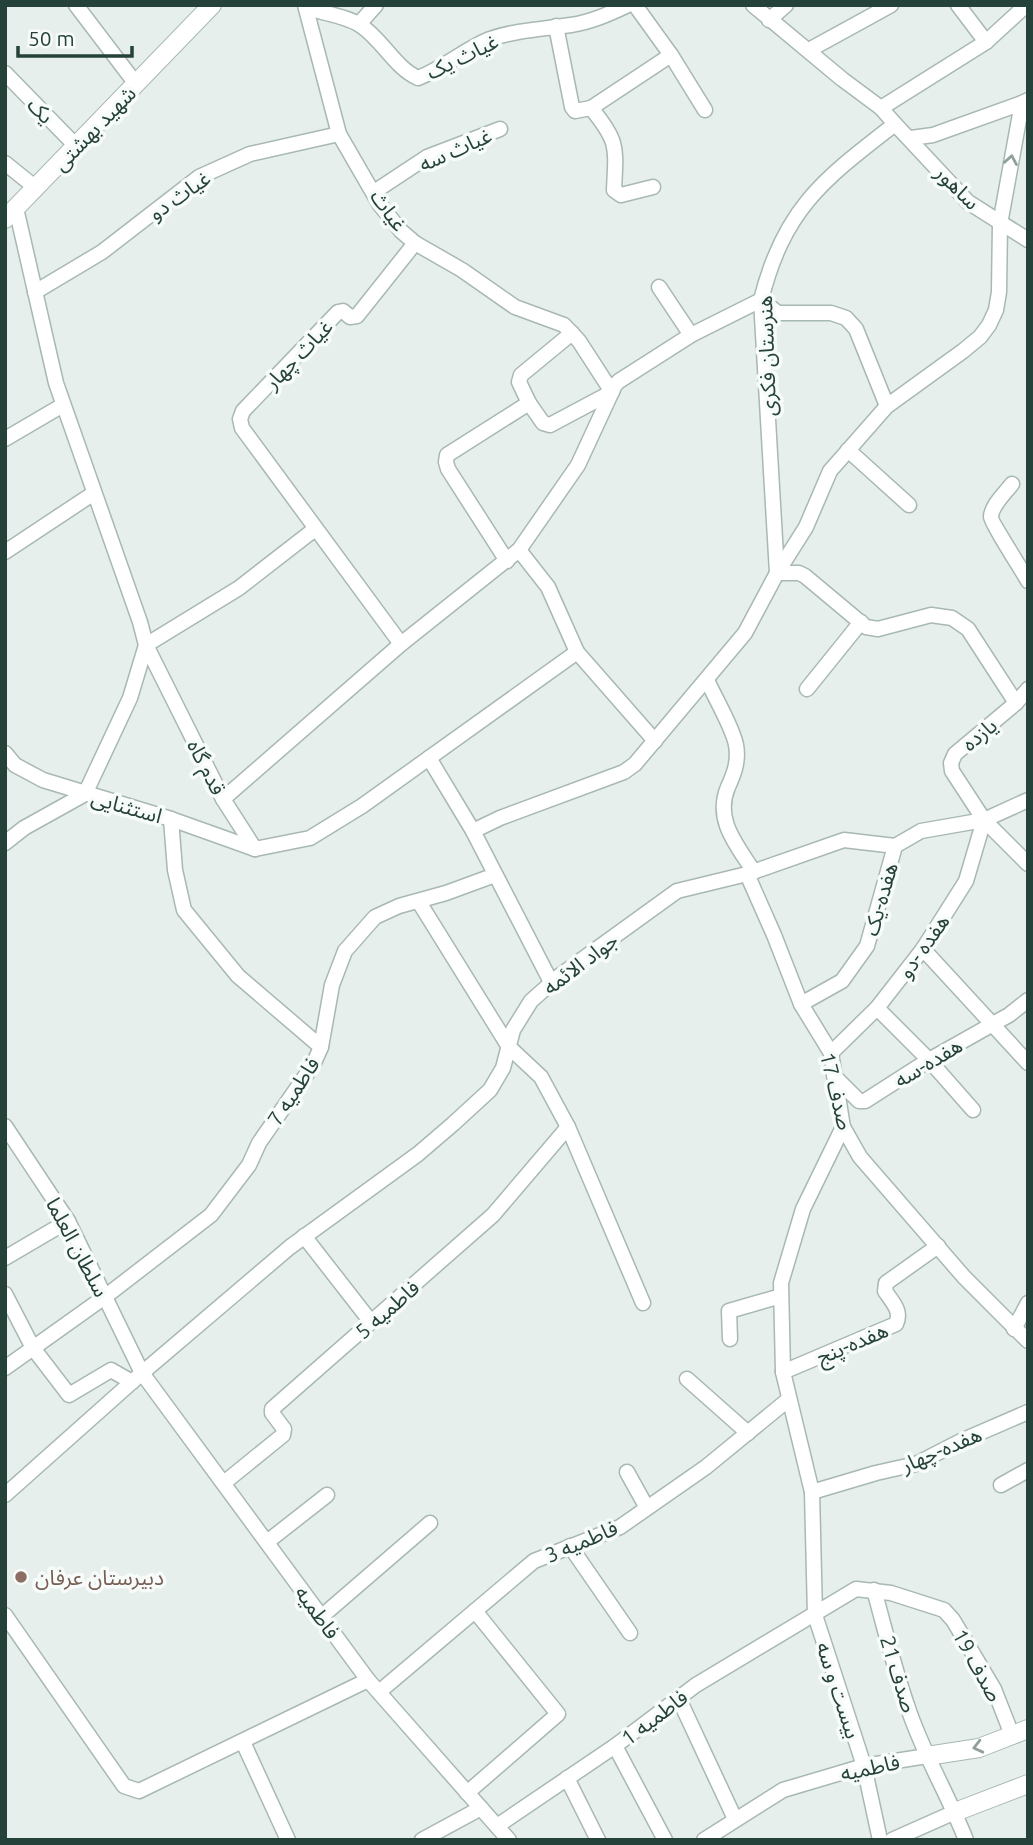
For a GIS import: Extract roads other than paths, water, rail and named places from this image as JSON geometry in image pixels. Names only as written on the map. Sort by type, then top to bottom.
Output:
[{"type":"street","points":[[76,5],[136,84]]},
{"type":"street","name":"شهید بهشتی","points":[[11,214],[212,5]]},
{"type":"street","points":[[359,24],[376,5]]},
{"type":"street","points":[[628,5],[605,16],[572,25],[556,26],[575,111],[591,108],[671,55]]},
{"type":"street","points":[[635,5],[671,55],[705,110]]},
{"type":"street","points":[[753,5],[881,108],[895,124]]},
{"type":"street","points":[[769,20],[786,5]]},
{"type":"street","points":[[808,50],[891,5]]},
{"type":"street","points":[[958,5],[986,42]]},
{"type":"street","name":"غیاث یک","points":[[306,7],[359,24],[386,47],[408,73],[418,78],[489,40],[556,26]]},
{"type":"street","name":"غیاث","points":[[306,7],[339,134],[380,205],[401,231],[415,243],[462,270],[515,307],[564,326],[572,333]]},
{"type":"street","points":[[881,108],[986,42],[1021,10]]},
{"type":"street","name":"یک","points":[[5,73],[76,146]]},
{"type":"street","points":[[911,138],[933,135],[1025,101]]},
{"type":"street","points":[[473,831],[500,818],[624,772],[635,764],[745,632],[806,527],[830,471],[887,406],[980,337],[996,310],[999,292],[1000,224],[1025,101]]},
{"type":"street","points":[[591,108],[612,137],[616,193],[621,195],[653,187]]},
{"type":"street","name":"ساهور","points":[[895,124],[911,138],[968,202],[1028,240]]},
{"type":"street","name":"هنرستان فکری","points":[[777,573],[761,300],[768,272],[792,220],[811,195],[895,124]]},
{"type":"street","name":"غیاث سه","points":[[374,192],[427,157],[500,129]]},
{"type":"street","name":"غیاث دو","points":[[35,292],[102,252],[199,177],[250,154],[339,134]]},
{"type":"street","points":[[5,163],[36,188]]},
{"type":"street","name":"قدم گاه","points":[[11,214],[35,292],[56,383],[140,622],[145,645],[223,799],[255,849]]},
{"type":"street","name":"غیاث چهار","points":[[316,529],[242,428],[240,419],[243,411],[338,312],[343,311],[351,317],[357,316],[415,243]]},
{"type":"street","points":[[659,287],[691,335]]},
{"type":"street","points":[[223,799],[401,644],[519,550],[578,465],[615,385],[623,377],[691,335],[761,300],[778,313],[831,313],[846,318],[856,329],[887,406]]},
{"type":"street","points":[[572,333],[612,392],[550,425],[544,423],[528,403],[519,382],[521,374],[572,333]]},
{"type":"street","points":[[507,561],[446,462],[447,455],[528,403]]},
{"type":"street","points":[[5,439],[63,405]]},
{"type":"street","points":[[848,450],[909,505]]},
{"type":"street","points":[[1012,484],[991,517],[994,527],[1013,553],[1028,581]]},
{"type":"street","points":[[5,552],[94,493]]},
{"type":"street","points":[[5,843],[24,828],[85,794],[130,698],[145,645],[239,588],[316,529],[401,644]]},
{"type":"street","points":[[519,550],[548,587],[577,652],[655,741]]},
{"type":"street","points":[[777,573],[799,573],[804,576],[866,627],[878,629],[931,615],[952,618],[968,629],[1016,703]]},
{"type":"street","points":[[807,689],[861,622]]},
{"type":"street","points":[[255,849],[310,838],[362,806],[577,652]]},
{"type":"street","name":"صدف 17","points":[[707,680],[736,744],[734,775],[724,796],[725,825],[750,873],[801,1004],[831,1053],[843,1127],[860,1157],[964,1277],[1028,1341]]},
{"type":"street","name":"یازده","points":[[984,820],[952,771],[951,763],[956,754],[1016,703],[1028,689]]},
{"type":"street","name":"استثنایی","points":[[5,753],[15,765],[43,780],[171,819],[255,849]]},
{"type":"street","points":[[429,758],[473,831],[551,982]]},
{"type":"street","points":[[895,846],[921,831],[984,820],[1028,800]]},
{"type":"street","points":[[171,819],[175,870],[184,910],[238,976],[321,1047]]},
{"type":"street","points":[[984,820],[1028,864]]},
{"type":"street","name":"هفده -دو","points":[[831,1053],[877,1008],[923,949],[966,881],[984,820]]},
{"type":"street","name":"جواد الائمه","points":[[137,1377],[304,1236],[418,1154],[490,1090],[503,1068],[513,1030],[531,1001],[551,982],[677,891],[750,873],[844,840],[895,846]]},
{"type":"street","name":"هفده-یک","points":[[801,1004],[842,981],[867,946],[895,846]]},
{"type":"street","name":"فاطمیه 7","points":[[5,1368],[106,1296],[211,1215],[249,1165],[259,1143],[313,1066],[321,1047],[332,985],[345,951],[375,918],[399,906],[419,902],[495,875]]},
{"type":"street","points":[[419,902],[509,1047],[541,1077],[568,1127],[643,1303]]},
{"type":"street","points":[[923,949],[1028,1063]]},
{"type":"street","name":"هفده-سه","points":[[834,1076],[859,1101],[865,1101],[1028,1000]]},
{"type":"street","points":[[877,1008],[929,1060],[973,1110]]},
{"type":"street","name":"سلطان العلما","points":[[5,1126],[68,1221],[106,1296],[137,1377]]},
{"type":"street","name":"فاطمیه 5","points":[[225,1482],[283,1435],[284,1429],[272,1409],[493,1215],[568,1127]]},
{"type":"street","name":"بیست و سه","points":[[843,1127],[803,1209],[781,1283],[783,1372],[812,1492],[815,1615],[864,1766],[880,1840]]},
{"type":"street","points":[[5,1258],[68,1221]]},
{"type":"street","points":[[304,1236],[371,1322]]},
{"type":"street","name":"هفده-پنج","points":[[783,1372],[896,1324],[899,1311],[886,1291],[886,1283],[939,1246]]},
{"type":"street","points":[[5,1294],[33,1348],[69,1395],[111,1370],[137,1377]]},
{"type":"street","points":[[730,1339],[729,1311],[781,1296]]},
{"type":"street","points":[[1014,1329],[1028,1303]]},
{"type":"street","points":[[5,1495],[137,1377]]},
{"type":"street","name":"فاطمیه","points":[[137,1377],[225,1482],[369,1681],[509,1840]]},
{"type":"street","points":[[687,1379],[748,1433]]},
{"type":"street","name":"فاطمیه 3","points":[[379,1692],[534,1561],[620,1527],[706,1467],[789,1399]]},
{"type":"street","name":"هفده-چهار","points":[[812,1492],[916,1464],[1028,1412]]},
{"type":"street","points":[[1001,1485],[1028,1470]]},
{"type":"street","points":[[627,1472],[647,1508]]},
{"type":"street","points":[[267,1542],[327,1495]]},
{"type":"street","points":[[321,1617],[430,1523]]},
{"type":"street","points":[[570,1546],[630,1633]]},
{"type":"street","name":"صدف 19","points":[[815,1615],[856,1589],[891,1593],[944,1611],[953,1620],[1020,1732]]},
{"type":"street","name":"صدف 21","points":[[874,1590],[907,1706],[926,1756],[955,1812],[966,1840]]},
{"type":"street","points":[[467,1793],[558,1714],[475,1611]]},
{"type":"street","points":[[5,1615],[124,1786],[139,1791],[369,1681]]},
{"type":"street","name":"فاطمیه 1","points":[[497,1826],[615,1746],[696,1685],[815,1615]]},
{"type":"street","points":[[679,1699],[735,1819]]},
{"type":"street","points":[[926,1756],[979,1748],[1020,1732]]},
{"type":"street","points":[[243,1742],[288,1840]]},
{"type":"street","points":[[615,1746],[664,1840]]},
{"type":"street","name":"فاطمیه","points":[[704,1840],[783,1790],[864,1766],[926,1756]]},
{"type":"street","points":[[567,1778],[598,1840]]},
{"type":"street","points":[[892,1840],[1028,1784]]},
{"type":"street","points":[[422,1840],[481,1808]]},
{"type":"place","name":"دبیرستان عرفان","points":[[21,1577]]}]
